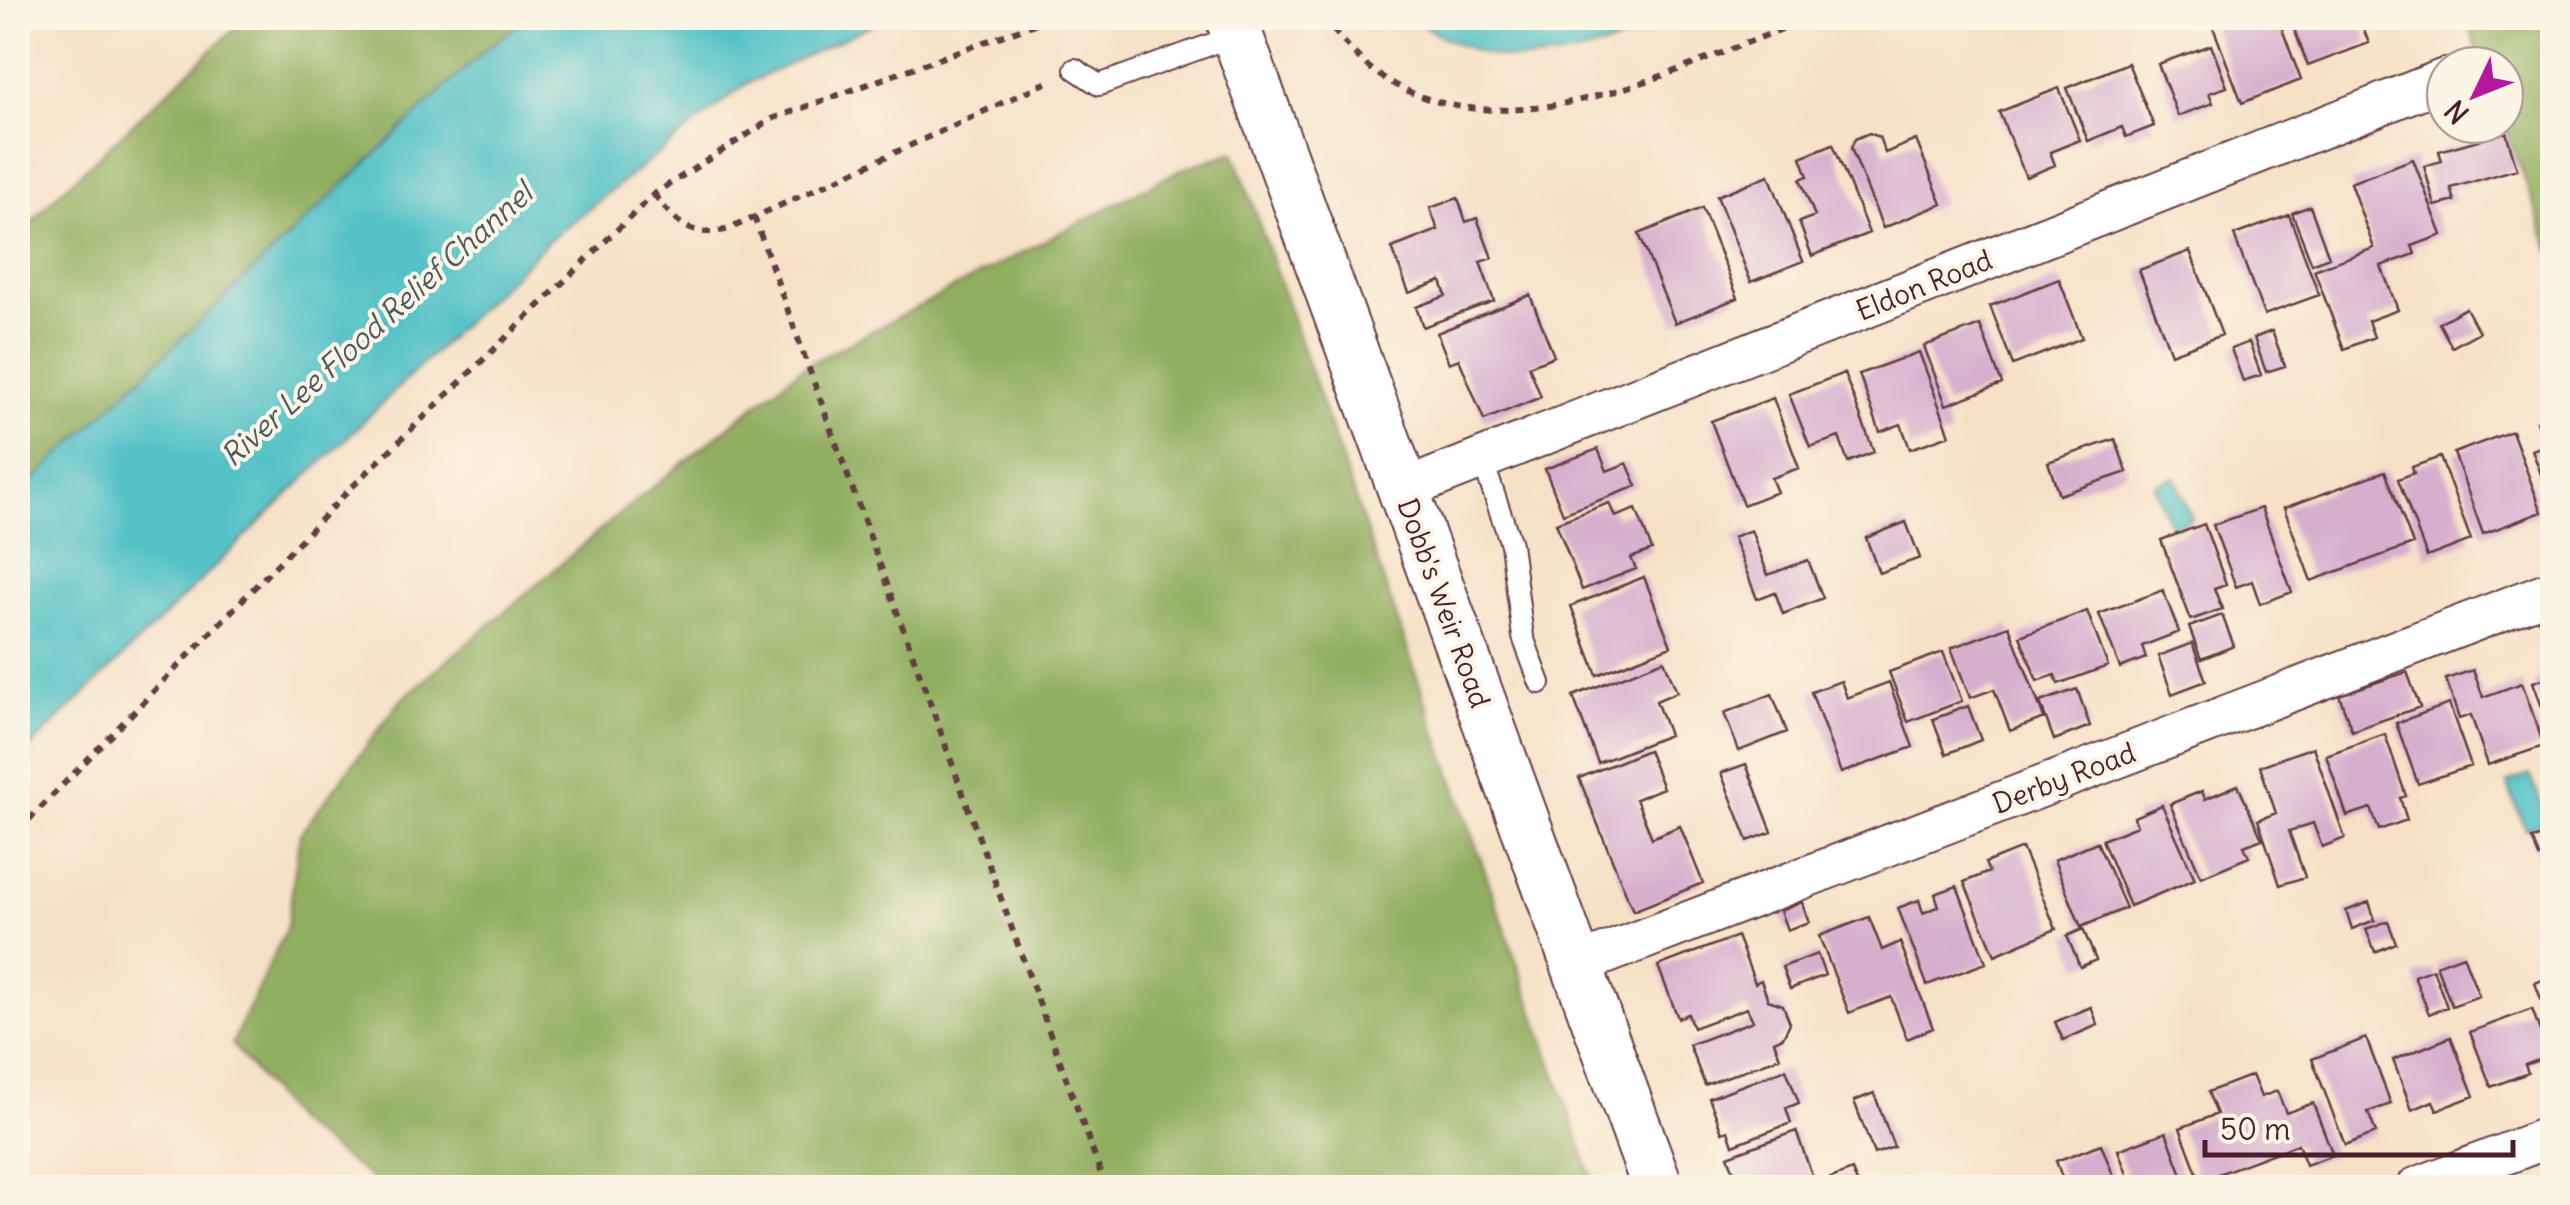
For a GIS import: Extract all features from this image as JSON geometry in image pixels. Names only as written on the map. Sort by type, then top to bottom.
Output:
[{"type":"street","name":"Dobb's Weir Road","points":[[1234,26],[1658,1188]]},
{"type":"street","name":"Eldon Road","points":[[1403,490],[2425,88]]},
{"type":"street","name":"Derby Road","points":[[1576,965],[2552,591]]},
{"type":"street","points":[[2416,1188],[2552,1136]]},
{"type":"lane","points":[[1075,69],[1099,84],[1234,26]]},
{"type":"lane","points":[[1482,459],[1511,544],[1523,637],[1540,683]]},
{"type":"path","points":[[18,832],[352,487],[654,194],[772,118],[1051,18]]},
{"type":"path","points":[[1322,18],[1374,71],[1417,96],[1457,108],[1502,113],[1577,104],[1811,18]]},
{"type":"path","points":[[654,194],[678,224],[696,233],[729,229],[1075,69]]},
{"type":"path","points":[[754,217],[1106,1188]]},
{"type":"green space","points":[[246,18],[528,18],[488,47],[18,495],[18,237],[57,195]]},
{"type":"green space","points":[[2466,18],[2552,18],[2552,254],[2512,145],[2525,145],[2525,45],[2476,45]]},
{"type":"green space","points":[[1234,152],[1595,1187],[385,1188],[296,1123],[232,1044],[287,927],[300,834],[401,700],[622,512],[803,367],[1182,169]]},
{"type":"water","name":"River Lee Flood Relief Channel","points":[[528,18],[886,18],[746,84],[548,241],[18,759],[18,495],[488,47]]},
{"type":"water","points":[[1412,18],[1682,18],[1577,54],[1514,59],[1482,53]]},
{"type":"water","points":[[2175,477],[2192,519],[2171,527],[2154,485]]},
{"type":"water","points":[[2530,774],[2548,821],[2525,829],[2507,783]]},
{"type":"building","points":[[2239,18],[2278,18],[2301,80],[2242,103],[2213,27]]},
{"type":"building","points":[[2290,18],[2359,18],[2369,43],[2308,66]]},
{"type":"building","points":[[2211,45],[2227,87],[2209,93],[2213,103],[2178,116],[2158,64]]},
{"type":"building","points":[[2128,63],[2154,126],[2126,137],[2122,127],[2088,141],[2067,88]]},
{"type":"building","points":[[2059,88],[2080,140],[2050,152],[2055,165],[2026,177],[1999,112]]},
{"type":"building","points":[[1869,133],[1879,137],[1885,153],[1916,140],[1942,204],[1883,228],[1851,148],[1855,139]]},
{"type":"building","points":[[1833,144],[1869,233],[1812,256],[1799,222],[1815,216],[1800,179],[1808,176],[1801,157]]},
{"type":"building","points":[[2460,145],[2510,145],[2517,169],[2451,188],[2455,201],[2435,206],[2424,166],[2442,161],[2439,151]]},
{"type":"building","points":[[2413,159],[2442,235],[2412,246],[2415,254],[2381,266],[2398,310],[2368,321],[2374,337],[2344,349],[2314,270],[2374,248],[2350,183]]},
{"type":"building","points":[[1769,175],[1803,261],[1751,282],[1717,196]]},
{"type":"building","points":[[1458,198],[1466,222],[1477,218],[1492,258],[1480,262],[1494,301],[1423,327],[1416,307],[1446,296],[1441,281],[1409,293],[1392,248],[1438,230],[1430,208]]},
{"type":"building","points":[[2310,206],[2329,257],[2312,264],[2292,213]]},
{"type":"building","points":[[1702,208],[1738,298],[1675,323],[1639,234]]},
{"type":"building","points":[[2289,215],[2319,295],[2264,315],[2234,235]]},
{"type":"building","points":[[2190,251],[2222,335],[2171,354],[2139,270]]},
{"type":"building","points":[[2059,279],[2082,338],[2013,365],[1990,306]]},
{"type":"building","points":[[1530,295],[1554,356],[1529,366],[1541,397],[1484,420],[1459,359],[1449,363],[1437,333]]},
{"type":"building","points":[[2466,308],[2479,332],[2452,347],[2439,323]]},
{"type":"building","points":[[1980,325],[2002,384],[1946,405],[1924,346]]},
{"type":"building","points":[[2272,331],[2285,366],[2266,372],[2254,338]]},
{"type":"building","points":[[2249,342],[2261,375],[2243,381],[2231,349]]},
{"type":"building","points":[[1919,352],[1950,435],[1910,449],[1901,424],[1880,432],[1859,374]]},
{"type":"building","points":[[1844,373],[1874,452],[1848,462],[1839,437],[1810,447],[1789,394]]},
{"type":"building","points":[[1773,398],[1799,468],[1771,478],[1777,492],[1743,505],[1711,421]]},
{"type":"building","points":[[2552,416],[2552,504],[2532,450],[2546,445],[2537,421]]},
{"type":"building","points":[[2512,431],[2542,512],[2483,534],[2454,453]]},
{"type":"building","points":[[2115,439],[2127,472],[2059,495],[2048,462]]},
{"type":"building","points":[[1598,449],[1607,471],[1627,463],[1637,486],[1563,514],[1545,469]]},
{"type":"building","points":[[2440,457],[2471,540],[2427,557],[2398,479],[2414,473],[2412,467]]},
{"type":"building","points":[[2385,471],[2413,544],[2311,581],[2284,508]]},
{"type":"building","points":[[1609,503],[1615,517],[1636,509],[1652,550],[1631,558],[1636,569],[1582,590],[1556,523]]},
{"type":"building","points":[[2261,508],[2292,592],[2260,604],[2252,581],[2236,587],[2213,525]]},
{"type":"building","points":[[1906,522],[1920,558],[1879,573],[1866,538]]},
{"type":"building","points":[[2204,524],[2226,584],[2214,588],[2222,609],[2191,620],[2161,540]]},
{"type":"building","points":[[1751,530],[1768,575],[1808,560],[1823,598],[1783,614],[1775,592],[1757,599],[1733,537]]},
{"type":"building","points":[[1644,577],[1671,646],[1597,675],[1571,606]]},
{"type":"building","points":[[2163,590],[2179,632],[2142,646],[2146,658],[2120,668],[2099,614]]},
{"type":"building","points":[[2087,611],[2108,666],[2058,684],[2055,675],[2037,681],[2020,636]]},
{"type":"building","points":[[2552,612],[2552,658],[2538,617]]},
{"type":"building","points":[[2222,615],[2234,646],[2201,659],[2189,627]]},
{"type":"building","points":[[2009,626],[2044,718],[2010,731],[1994,689],[1970,698],[1951,648]]},
{"type":"building","points":[[2192,643],[2206,681],[2172,694],[2158,656]]},
{"type":"building","points":[[1943,652],[1962,701],[1908,722],[1889,672]]},
{"type":"building","points":[[1664,660],[1677,692],[1656,701],[1669,735],[1598,763],[1573,696]]},
{"type":"building","points":[[2473,670],[2483,697],[2522,683],[2544,746],[2488,765],[2471,715],[2459,719],[2446,679]]},
{"type":"building","points":[[2407,672],[2420,707],[2352,731],[2339,695]]},
{"type":"building","points":[[2552,676],[2552,735],[2533,682]]},
{"type":"building","points":[[1841,681],[1847,698],[1889,682],[1913,747],[1841,773],[1811,692]]},
{"type":"building","points":[[2077,689],[2090,726],[2054,740],[2040,702]]},
{"type":"building","points":[[1772,694],[1787,732],[1739,751],[1724,713]]},
{"type":"building","points":[[2449,704],[2471,766],[2418,784],[2396,723]]},
{"type":"building","points":[[1968,706],[1981,740],[1946,754],[1933,719]]},
{"type":"building","points":[[2385,734],[2406,796],[2400,798],[2407,820],[2379,830],[2371,808],[2347,816],[2326,755]]},
{"type":"building","points":[[2313,747],[2345,838],[2322,847],[2313,823],[2289,831],[2305,877],[2280,885],[2258,820],[2276,813],[2260,766]]},
{"type":"building","points":[[1648,750],[1663,788],[1636,799],[1652,838],[1680,826],[1703,883],[1633,911],[1579,778]]},
{"type":"building","points":[[1746,764],[1772,832],[1748,841],[1721,773]]},
{"type":"building","points":[[2238,785],[2262,839],[2244,846],[2249,857],[2201,877],[2170,804],[2202,791],[2205,799]]},
{"type":"building","points":[[2162,805],[2195,879],[2130,906],[2102,840],[2137,826],[2134,817]]},
{"type":"building","points":[[2552,833],[2552,853],[2539,857],[2532,839]]},
{"type":"building","points":[[2097,842],[2126,908],[2081,927],[2054,860]]},
{"type":"building","points":[[2022,848],[2056,929],[1995,955],[1964,882],[1989,872],[1985,863]]},
{"type":"building","points":[[1957,886],[1986,963],[1927,985],[1898,908],[1919,900],[1923,913],[1939,906],[1935,894]]},
{"type":"building","points":[[1802,902],[1809,922],[1787,930],[1780,911]]},
{"type":"building","points":[[2369,902],[2375,920],[2352,929],[2346,911]]},
{"type":"building","points":[[1869,917],[1882,950],[1900,942],[1933,1028],[1907,1039],[1891,997],[1849,1013],[1819,936]]},
{"type":"building","points":[[2388,921],[2396,943],[2375,952],[2366,929]]},
{"type":"building","points":[[2083,929],[2096,960],[2080,967],[2067,936]]},
{"type":"building","points":[[1737,936],[1755,983],[1761,980],[1768,1000],[1783,1005],[1790,1023],[1783,1037],[1774,1041],[1780,1057],[1705,1085],[1689,1045],[1753,1021],[1747,1008],[1693,1028],[1688,1014],[1678,1018],[1658,966]]},
{"type":"building","points":[[1817,954],[1825,975],[1790,989],[1782,967]]},
{"type":"building","points":[[2463,955],[2479,996],[2452,1006],[2436,965]]},
{"type":"building","points":[[2433,969],[2447,1007],[2429,1014],[2414,976]]},
{"type":"building","points":[[2552,976],[2552,1029],[2535,983]]},
{"type":"building","points":[[2091,1007],[2098,1025],[2063,1040],[2055,1022]]},
{"type":"building","points":[[2532,1009],[2549,1056],[2525,1065],[2528,1073],[2491,1087],[2470,1032]]},
{"type":"building","points":[[2451,1037],[2474,1096],[2437,1110],[2433,1101],[2412,1110],[2393,1060]]},
{"type":"building","points":[[2366,1038],[2391,1104],[2368,1112],[2376,1133],[2345,1145],[2312,1059]]},
{"type":"building","points":[[1786,1069],[1799,1103],[1786,1108],[1791,1123],[1733,1145],[1728,1130],[1722,1132],[1709,1098]]},
{"type":"building","points":[[2252,1075],[2261,1097],[2277,1091],[2286,1113],[2313,1103],[2333,1155],[2306,1165],[2298,1144],[2200,1181],[2180,1128],[2217,1114],[2208,1092]]},
{"type":"building","points":[[1874,1093],[1894,1147],[1874,1154],[1854,1101]]},
{"type":"building","points":[[1796,1131],[1814,1180],[1794,1188],[1740,1188],[1728,1156]]},
{"type":"building","points":[[2166,1132],[2187,1188],[2132,1188],[2118,1150]]},
{"type":"building","points":[[2101,1144],[2118,1188],[2066,1188],[2056,1161]]},
{"type":"building","points":[[1852,1170],[1859,1188],[1807,1188],[1807,1187]]}]
